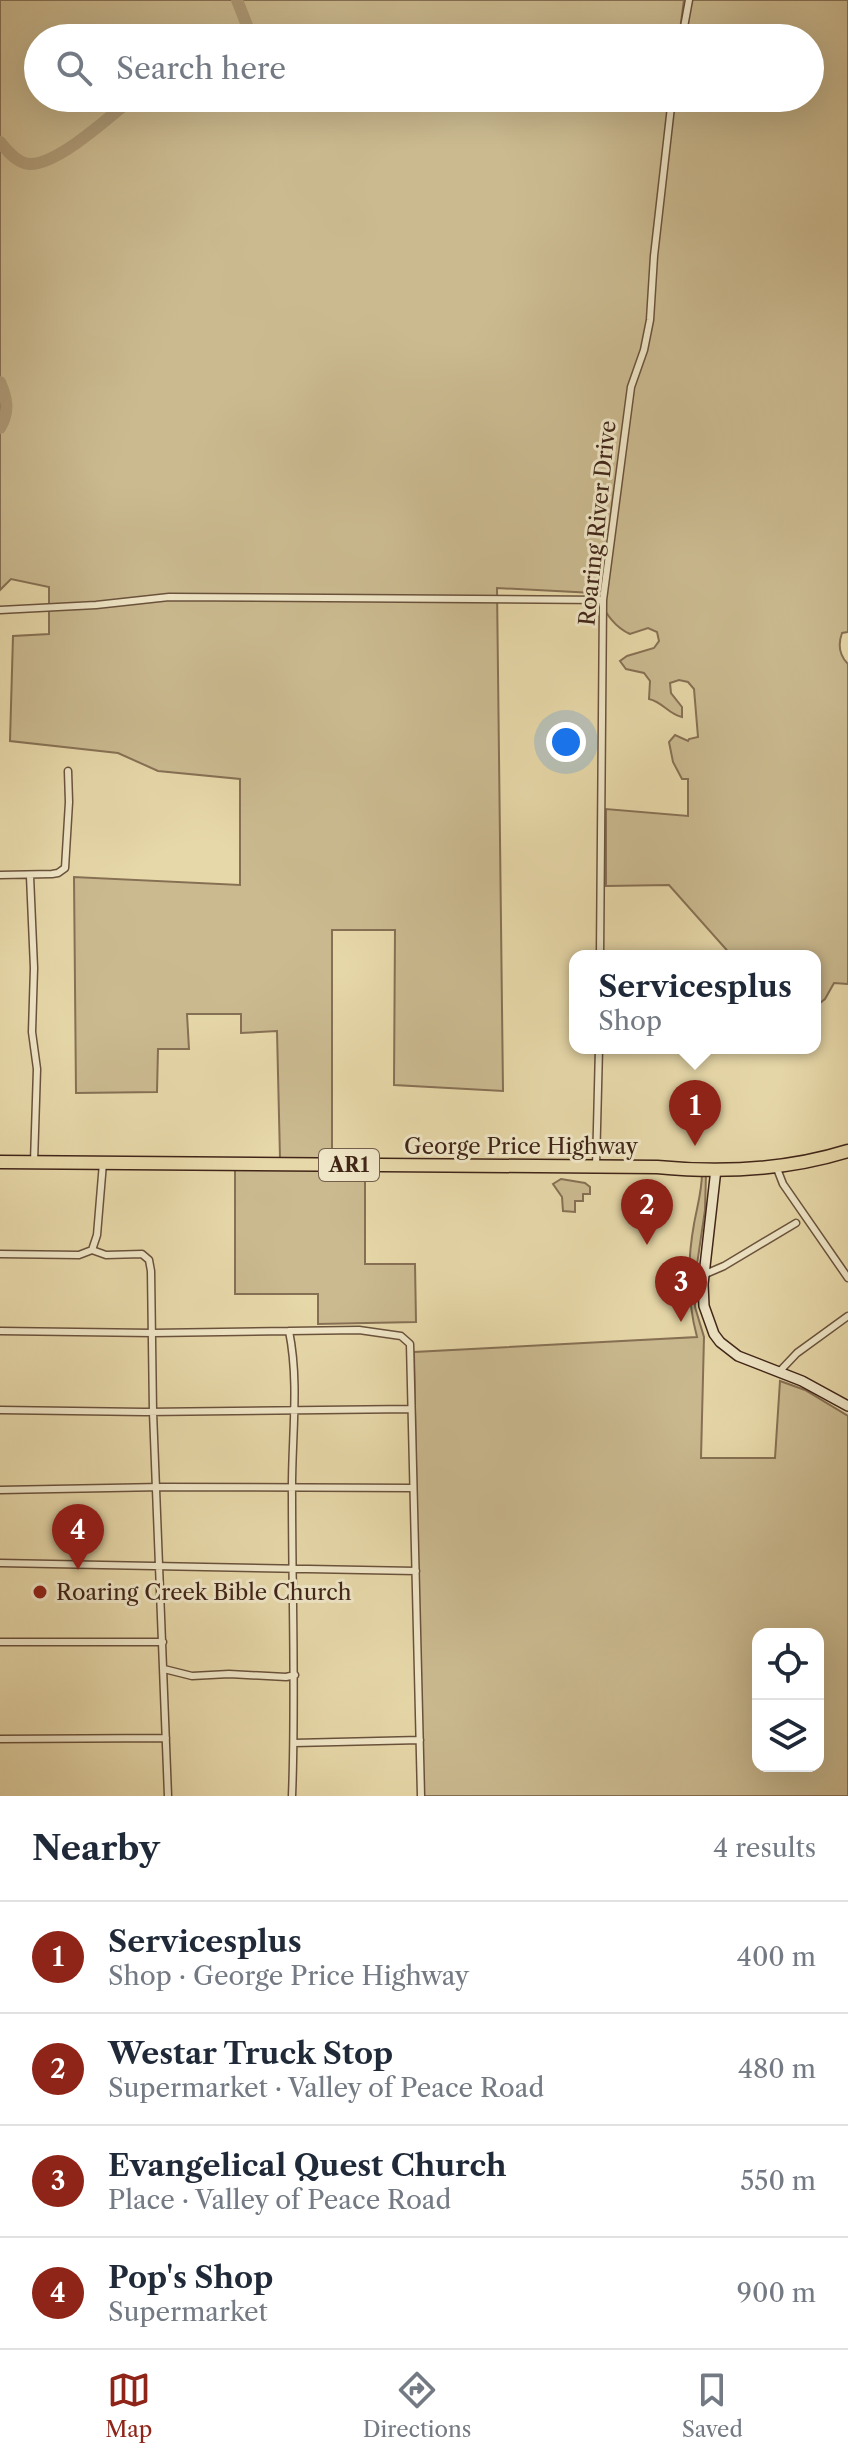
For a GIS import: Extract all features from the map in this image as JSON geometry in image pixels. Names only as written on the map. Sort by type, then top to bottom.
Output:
[{"type":"highway","name":"George Price Highway","points":[[0,1162],[716,1169],[776,1166],[848,1151]]},
{"type":"street","points":[[685,24],[689,0]]},
{"type":"street","name":"Roaring River Drive","points":[[600,950],[603,600],[631,387],[644,350],[650,320],[670,112]]},
{"type":"street","points":[[0,610],[169,597],[603,600]]},
{"type":"street","points":[[0,875],[58,873],[65,868],[68,771]]},
{"type":"street","points":[[30,876],[34,968],[32,1032],[37,1069],[34,1162]]},
{"type":"street","points":[[596,1167],[599,1054]]},
{"type":"street","points":[[92,1250],[97,1235],[103,1163]]},
{"type":"street","points":[[776,1166],[783,1184],[848,1278]]},
{"type":"street","points":[[716,1169],[703,1275],[704,1306],[710,1326],[720,1342],[738,1356],[819,1389],[848,1406]]},
{"type":"street","points":[[703,1275],[796,1223]]},
{"type":"street","points":[[0,1254],[79,1255],[92,1250]]},
{"type":"street","points":[[92,1250],[100,1255],[137,1253],[146,1256],[151,1271],[153,1412],[168,1796]]},
{"type":"street","points":[[779,1372],[797,1353],[848,1316]]},
{"type":"street","points":[[0,1331],[153,1333],[359,1330],[401,1336],[410,1344],[421,1796]]},
{"type":"street","points":[[289,1331],[294,1384],[292,1568],[295,1675],[292,1796]]},
{"type":"street","points":[[0,1410],[411,1409]]},
{"type":"street","points":[[0,1490],[412,1488]]},
{"type":"street","points":[[0,1563],[416,1571]]},
{"type":"street","points":[[0,1642],[163,1642]]},
{"type":"street","points":[[164,1669],[192,1676],[295,1675]]},
{"type":"street","points":[[0,1739],[166,1738]]},
{"type":"street","points":[[294,1743],[420,1740]]},
{"type":"shaded area","points":[[0,0],[684,0],[681,24],[24,24],[24,112],[824,112],[824,24],[685,24],[689,0],[848,0],[848,632],[842,633],[840,645],[848,664],[848,984],[834,983],[821,1002],[821,950],[727,950],[669,885],[606,886],[606,809],[688,816],[688,779],[682,779],[673,762],[669,742],[675,735],[688,741],[698,737],[694,689],[688,682],[679,680],[670,683],[671,693],[682,707],[682,717],[649,699],[650,681],[644,673],[626,669],[620,661],[654,648],[659,641],[657,632],[648,628],[630,634],[624,631],[609,616],[594,593],[497,588],[503,1091],[394,1085],[395,930],[332,930],[332,1159],[280,1158],[277,1031],[241,1033],[241,1014],[187,1014],[189,1049],[158,1049],[157,1092],[76,1093],[74,877],[240,885],[240,779],[158,771],[118,753],[10,741],[13,636],[49,634],[49,587],[11,579],[0,590]]},
{"type":"shaded area","points":[[235,1170],[365,1170],[365,1264],[415,1264],[416,1322],[318,1324],[318,1294],[235,1294]]},
{"type":"shaded area","points":[[702,1173],[706,1174],[705,1210],[695,1278],[695,1307],[704,1337],[701,1458],[775,1458],[780,1381],[805,1390],[848,1416],[848,1796],[422,1796],[414,1352],[697,1337],[691,1309],[689,1267]]},
{"type":"shaded area","points":[[561,1179],[585,1183],[590,1187],[590,1194],[583,1194],[583,1201],[575,1201],[575,1212],[563,1211],[562,1197],[553,1184]]},
{"type":"waterway","points":[[237,0],[246,24]]},
{"type":"waterway","points":[[0,142],[20,161],[29,164],[41,162],[68,149],[116,112]]},
{"type":"waterway","points":[[0,382],[6,405],[0,428]]},
{"type":"place","name":"Servicesplus","points":[[695,1146]]},
{"type":"place","name":"Westar Truck Stop","points":[[647,1245]]},
{"type":"place","name":"Evangelical Quest Church","points":[[681,1322]]},
{"type":"place","name":"Pop's Shop","points":[[78,1570]]},
{"type":"place","name":"Roaring Creek Bible Church","points":[[40,1592]]}]
